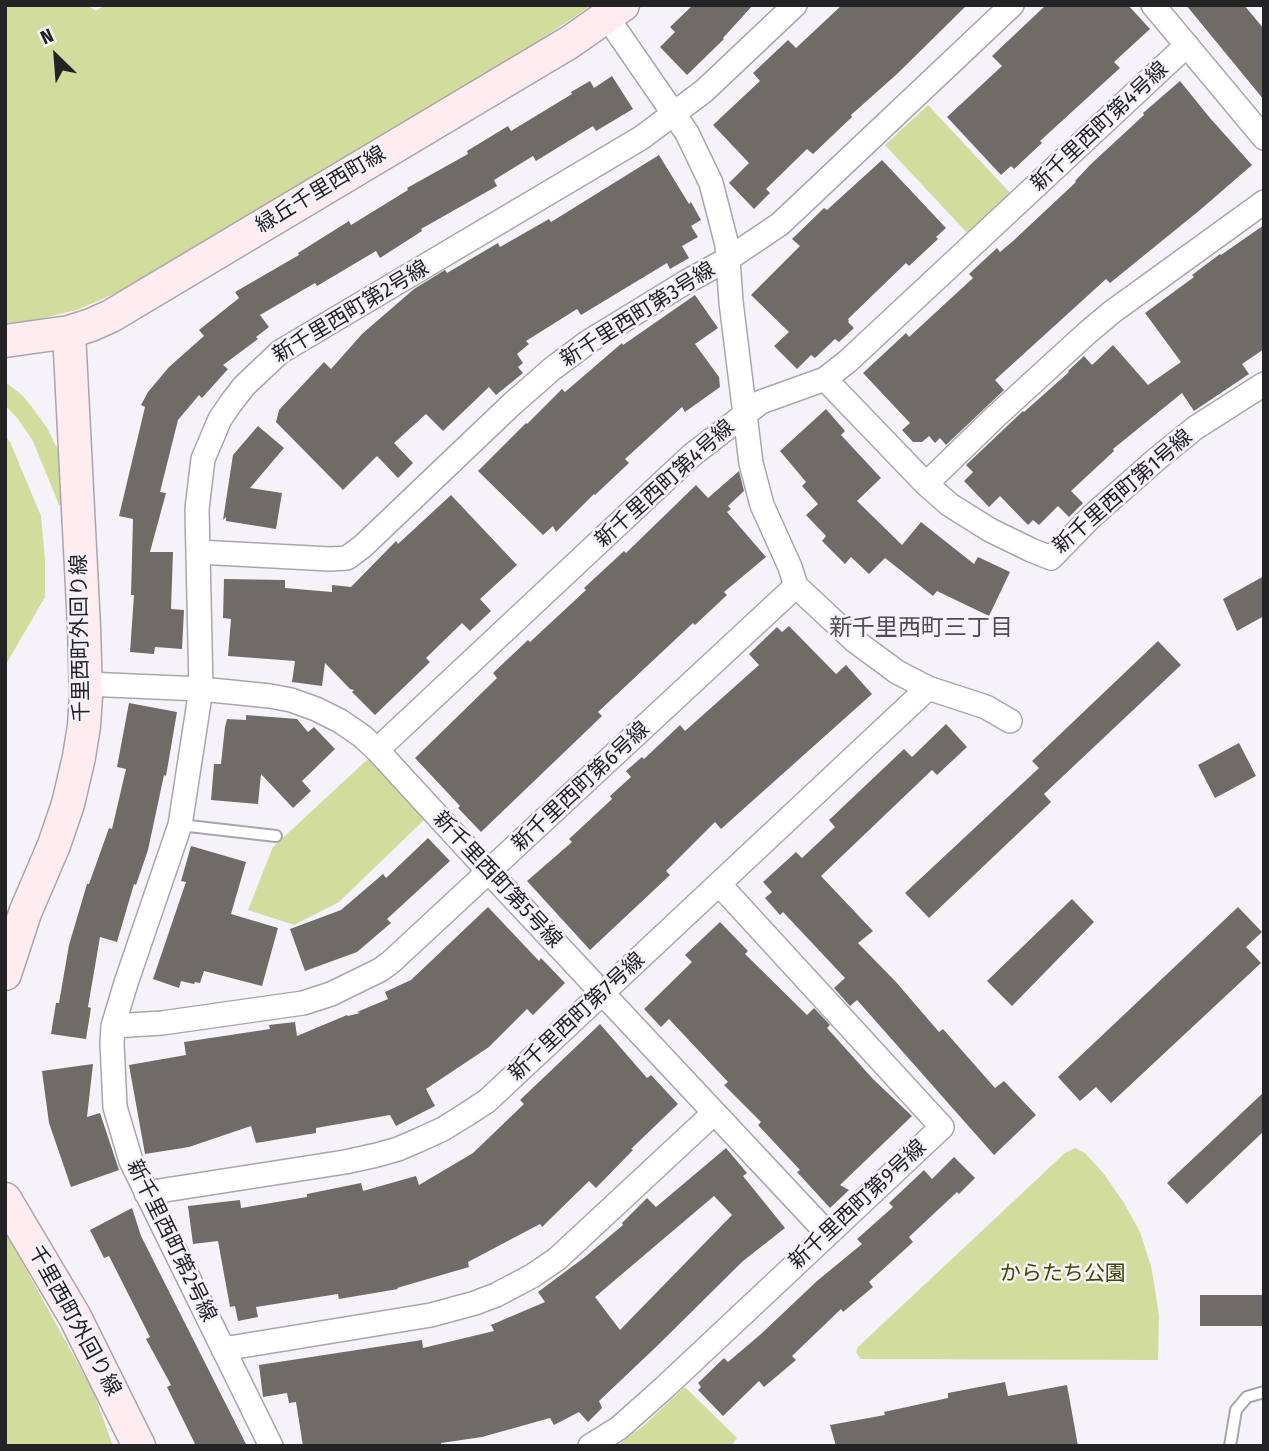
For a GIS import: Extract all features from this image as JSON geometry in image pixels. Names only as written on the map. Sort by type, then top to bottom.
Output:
[{"type":"street","name":"新千里西町第2号線","points":[[271,1446],[145,1193],[131,1161],[115,1107],[113,1026],[180,825],[201,689],[197,509],[203,459],[220,419],[244,386],[280,352],[641,138],[705,91],[794,5]]},
{"type":"street","name":"新千里西町第3号線","points":[[198,552],[348,558],[552,369],[588,342],[728,259],[779,224],[1012,5]]},
{"type":"street","points":[[1153,5],[1264,138]]},
{"type":"street","points":[[615,11],[687,133],[711,183],[724,231],[751,463],[762,505],[796,586],[855,641],[897,671],[928,688],[986,707],[1010,721]]},
{"type":"street","name":"緑丘千里西町線","points":[[5,341],[69,332],[111,316],[570,42],[615,11]]},
{"type":"street","name":"新千里西町第4号線","points":[[377,750],[692,455],[761,402],[825,379],[848,361],[1187,45]]},
{"type":"street","points":[[926,484],[995,417],[1112,312],[1264,202]]},
{"type":"street","name":"千里西町外回り線","points":[[5,974],[25,913],[68,804],[82,741],[86,684],[69,332]]},
{"type":"street","name":"新千里西町第1号線","points":[[825,379],[926,484],[950,505],[990,530],[1051,558],[1102,507],[1169,449],[1195,428],[1264,384]]},
{"type":"street","name":"新千里西町第6号線","points":[[113,1026],[162,1023],[317,999],[370,976],[391,962],[796,586]]},
{"type":"street","name":"新千里西町第5号線","points":[[86,684],[201,689],[270,696],[316,709],[362,736],[828,1234]]},
{"type":"street","name":"新千里西町第7号線","points":[[145,1193],[345,1162],[398,1149],[443,1129],[487,1101],[928,688]]},
{"type":"street","name":"新千里西町第9号線","points":[[590,1446],[619,1429],[942,1127],[719,884]]},
{"type":"street","points":[[223,1349],[431,1315],[475,1304],[496,1295],[557,1259],[714,1113]]},
{"type":"street","name":"千里西町外回り線","points":[[5,1199],[71,1310],[139,1446]]},
{"type":"lane","points":[[180,825],[276,836]]},
{"type":"lane","points":[[1230,1446],[1236,1410],[1247,1397],[1264,1392]]},
{"type":"green space","points":[[5,5],[87,5],[96,11],[104,5],[592,5],[531,46],[132,286],[77,310],[35,320],[5,323]]},
{"type":"green space","points":[[928,105],[1012,195],[969,235],[885,145]]},
{"type":"green space","points":[[5,382],[32,407],[47,428],[60,454],[64,505],[59,505],[33,441],[5,405]]},
{"type":"green space","points":[[5,436],[41,516],[45,597],[5,666]]},
{"type":"green space","points":[[368,759],[425,819],[339,902],[294,925],[248,910],[273,847]]},
{"type":"green space","name":"からたち公園","points":[[1075,1148],[1085,1153],[1104,1174],[1140,1232],[1151,1266],[1159,1316],[1158,1360],[859,1357],[856,1352],[858,1347],[1065,1153]]},
{"type":"green space","points":[[5,1231],[93,1391],[113,1446],[5,1446]]},
{"type":"green space","points":[[685,1387],[737,1438],[731,1446],[617,1446],[643,1426]]},
{"type":"building","points":[[693,5],[753,5],[724,39],[687,75],[660,47],[675,32],[670,27]]},
{"type":"building","points":[[842,5],[967,5],[813,154],[807,149],[766,189],[770,193],[754,209],[729,183],[749,163],[713,125],[760,81],[753,73],[788,40],[796,48]]},
{"type":"building","points":[[1046,5],[1128,5],[1150,29],[1114,62],[1120,68],[1040,141],[1042,143],[1014,169],[1011,166],[1001,175],[947,117],[1002,66],[992,56]]},
{"type":"building","points":[[1186,5],[1244,5],[1264,29],[1264,100]]},
{"type":"building","points":[[612,76],[633,109],[596,131],[593,126],[536,161],[533,156],[494,180],[497,186],[421,229],[422,231],[380,258],[376,251],[317,286],[315,283],[260,315],[269,327],[256,337],[258,339],[223,365],[228,369],[202,398],[199,395],[178,420],[160,492],[166,493],[150,552],[173,552],[171,609],[184,610],[182,649],[155,647],[154,654],[130,652],[134,595],[131,595],[133,519],[119,516],[145,407],[141,405],[169,367],[204,336],[199,330],[239,298],[235,292],[299,255],[298,253],[349,221],[351,225],[408,190],[407,188],[468,154],[467,151],[508,126],[511,131],[590,81],[594,88]]},
{"type":"building","points":[[1180,81],[1252,165],[1110,283],[1106,279],[995,380],[1004,390],[946,445],[940,438],[935,443],[929,436],[922,442],[913,442],[902,430],[910,423],[863,373],[906,333],[909,337],[973,278],[969,274],[997,248],[1000,252],[1013,241],[1076,182],[1091,164],[1144,115],[1143,113]]},
{"type":"building","points":[[659,155],[701,220],[691,226],[698,237],[682,246],[689,258],[670,269],[667,263],[581,315],[577,309],[526,341],[529,344],[517,354],[523,363],[518,367],[523,373],[496,395],[489,387],[443,431],[426,414],[394,443],[413,463],[398,478],[377,456],[343,490],[276,422],[279,410],[324,362],[331,369],[362,334],[414,289],[498,243],[500,247],[549,219],[551,222]]},
{"type":"building","points":[[882,160],[946,228],[909,266],[906,263],[848,319],[854,328],[839,342],[835,339],[815,358],[811,355],[797,369],[774,346],[789,332],[751,295],[800,246],[792,239],[824,208],[827,210]]},
{"type":"building","points":[[1264,225],[1264,349],[1242,364],[1249,374],[1194,411],[1182,393],[1113,449],[1114,451],[1071,491],[1083,503],[1069,517],[1058,506],[1039,525],[1033,520],[1028,525],[1000,496],[989,507],[964,481],[973,472],[966,465],[1084,356],[1092,365],[1113,345],[1148,385],[1181,362],[1145,313],[1220,254]]},
{"type":"building","points":[[695,295],[718,328],[695,344],[719,377],[720,387],[685,412],[682,407],[625,459],[629,463],[556,532],[553,526],[543,535],[478,471],[562,389],[565,392],[622,343],[623,345]]},
{"type":"building","points":[[826,409],[845,431],[841,435],[881,478],[857,501],[902,545],[921,522],[974,564],[978,557],[1010,572],[989,616],[937,591],[933,596],[885,558],[869,574],[851,557],[845,564],[822,541],[826,536],[806,515],[818,504],[802,486],[806,482],[780,451]]},
{"type":"building","points":[[258,426],[284,448],[250,488],[282,493],[276,529],[226,521],[226,517],[223,520],[233,455]]},
{"type":"building","points":[[739,471],[744,491],[728,506],[731,509],[727,512],[766,557],[724,592],[727,595],[695,625],[693,623],[598,712],[602,716],[481,832],[415,758],[497,678],[493,673],[528,640],[530,642],[586,590],[584,588],[624,551],[626,553],[696,485],[708,498]]},
{"type":"building","points":[[451,495],[517,565],[480,599],[491,611],[470,631],[462,623],[426,658],[430,662],[375,715],[352,692],[354,690],[325,663],[322,686],[292,682],[295,661],[228,656],[231,619],[223,618],[224,579],[285,580],[285,588],[332,592],[332,585],[351,587],[396,541],[398,544]]},
{"type":"building","points":[[1264,576],[1264,616],[1237,631],[1223,599]]},
{"type":"building","points":[[789,626],[836,674],[846,665],[872,694],[721,829],[715,822],[666,871],[670,875],[590,950],[527,881],[572,842],[569,839],[612,799],[610,796],[631,777],[626,771],[642,757],[644,759],[680,725],[685,731],[759,665],[749,654],[777,627],[782,632]]},
{"type":"building","points":[[1158,641],[1181,665],[1044,794],[1051,802],[929,918],[905,893],[1039,768],[1032,761]]},
{"type":"building","points":[[129,703],[177,712],[166,776],[164,775],[148,850],[136,885],[134,884],[117,942],[100,937],[88,1007],[91,1008],[86,1039],[51,1034],[69,945],[87,884],[109,828],[112,829],[126,769],[117,767]]},
{"type":"building","points":[[246,715],[297,719],[308,732],[314,727],[335,749],[302,781],[311,791],[293,808],[261,774],[258,804],[211,800],[214,764],[221,764],[227,719],[246,720]]},
{"type":"building","points":[[946,724],[967,747],[937,775],[932,770],[821,876],[873,931],[858,943],[939,1032],[943,1029],[995,1088],[1004,1081],[1036,1115],[994,1155],[857,1000],[850,1006],[834,988],[845,978],[783,912],[780,915],[765,898],[772,892],[763,882],[796,852],[802,858],[835,827],[829,820],[904,749],[912,757]]},
{"type":"building","points":[[1239,743],[1256,776],[1215,798],[1198,765]]},
{"type":"building","points":[[428,838],[450,861],[387,919],[391,923],[357,952],[305,971],[290,929],[341,910],[383,874],[386,878]]},
{"type":"building","points":[[191,846],[246,862],[231,914],[278,928],[262,986],[204,971],[200,983],[181,981],[179,988],[153,979],[186,882],[181,881]]},
{"type":"building","points":[[1072,899],[1094,922],[1012,1006],[987,981]]},
{"type":"building","points":[[488,907],[539,961],[541,958],[565,983],[533,1015],[527,1009],[489,1047],[426,1089],[435,1106],[396,1126],[390,1115],[316,1128],[316,1133],[256,1143],[251,1126],[189,1147],[145,1154],[129,1065],[186,1055],[184,1042],[270,1029],[269,1025],[295,1022],[297,1036],[347,1015],[360,1013],[357,1012],[388,999],[385,992],[411,980]]},
{"type":"building","points":[[1238,907],[1262,932],[1246,947],[1261,963],[1111,1103],[1096,1087],[1080,1101],[1058,1077]]},
{"type":"building","points":[[720,922],[748,951],[745,954],[807,1015],[814,1008],[830,1025],[827,1028],[873,1079],[912,1116],[840,1185],[849,1190],[830,1208],[797,1172],[800,1170],[758,1125],[761,1122],[724,1085],[728,1082],[669,1019],[661,1027],[644,1009],[692,962],[685,955]]},
{"type":"building","points":[[600,1024],[647,1078],[651,1075],[678,1104],[631,1149],[633,1150],[596,1188],[589,1181],[542,1227],[540,1224],[468,1262],[469,1267],[398,1289],[339,1299],[338,1294],[256,1307],[258,1317],[238,1321],[235,1306],[230,1307],[218,1241],[193,1244],[188,1206],[240,1200],[241,1208],[307,1197],[307,1194],[361,1183],[363,1191],[416,1176],[419,1185],[473,1153],[524,1104],[520,1100]]},
{"type":"building","points":[[93,1064],[87,1117],[100,1113],[119,1170],[71,1187],[49,1123],[42,1071]]},
{"type":"building","points":[[1264,1092],[1264,1131],[1187,1204],[1167,1183]]},
{"type":"building","points":[[726,1148],[747,1173],[743,1176],[785,1228],[743,1261],[599,1401],[602,1408],[588,1422],[579,1412],[554,1425],[550,1418],[482,1437],[441,1443],[441,1446],[303,1446],[296,1402],[289,1403],[287,1393],[263,1397],[259,1365],[422,1340],[423,1348],[494,1331],[491,1325],[545,1302],[538,1292],[623,1225],[647,1198],[656,1207]],"holes":[[[714,1196],[732,1215],[620,1330],[595,1297]]]},
{"type":"building","points":[[954,1157],[975,1178],[909,1237],[913,1242],[869,1282],[873,1287],[843,1312],[841,1309],[792,1356],[796,1360],[764,1387],[759,1381],[723,1416],[698,1390],[701,1387],[698,1383],[724,1358],[728,1362],[862,1244],[857,1239],[893,1207],[889,1203],[924,1170],[932,1179]]},
{"type":"building","points":[[132,1208],[141,1236],[247,1446],[196,1446],[167,1387],[171,1385],[146,1339],[150,1337],[109,1256],[104,1258],[90,1230]]},
{"type":"building","points":[[1200,1295],[1264,1295],[1264,1326],[1200,1326]]},
{"type":"building","points":[[1005,1382],[1008,1396],[1067,1385],[1078,1446],[836,1446],[830,1425],[885,1415],[884,1412],[948,1398],[948,1393]]},
{"type":"district","name":"新千里西町三丁目","points":[[921,629]]}]
